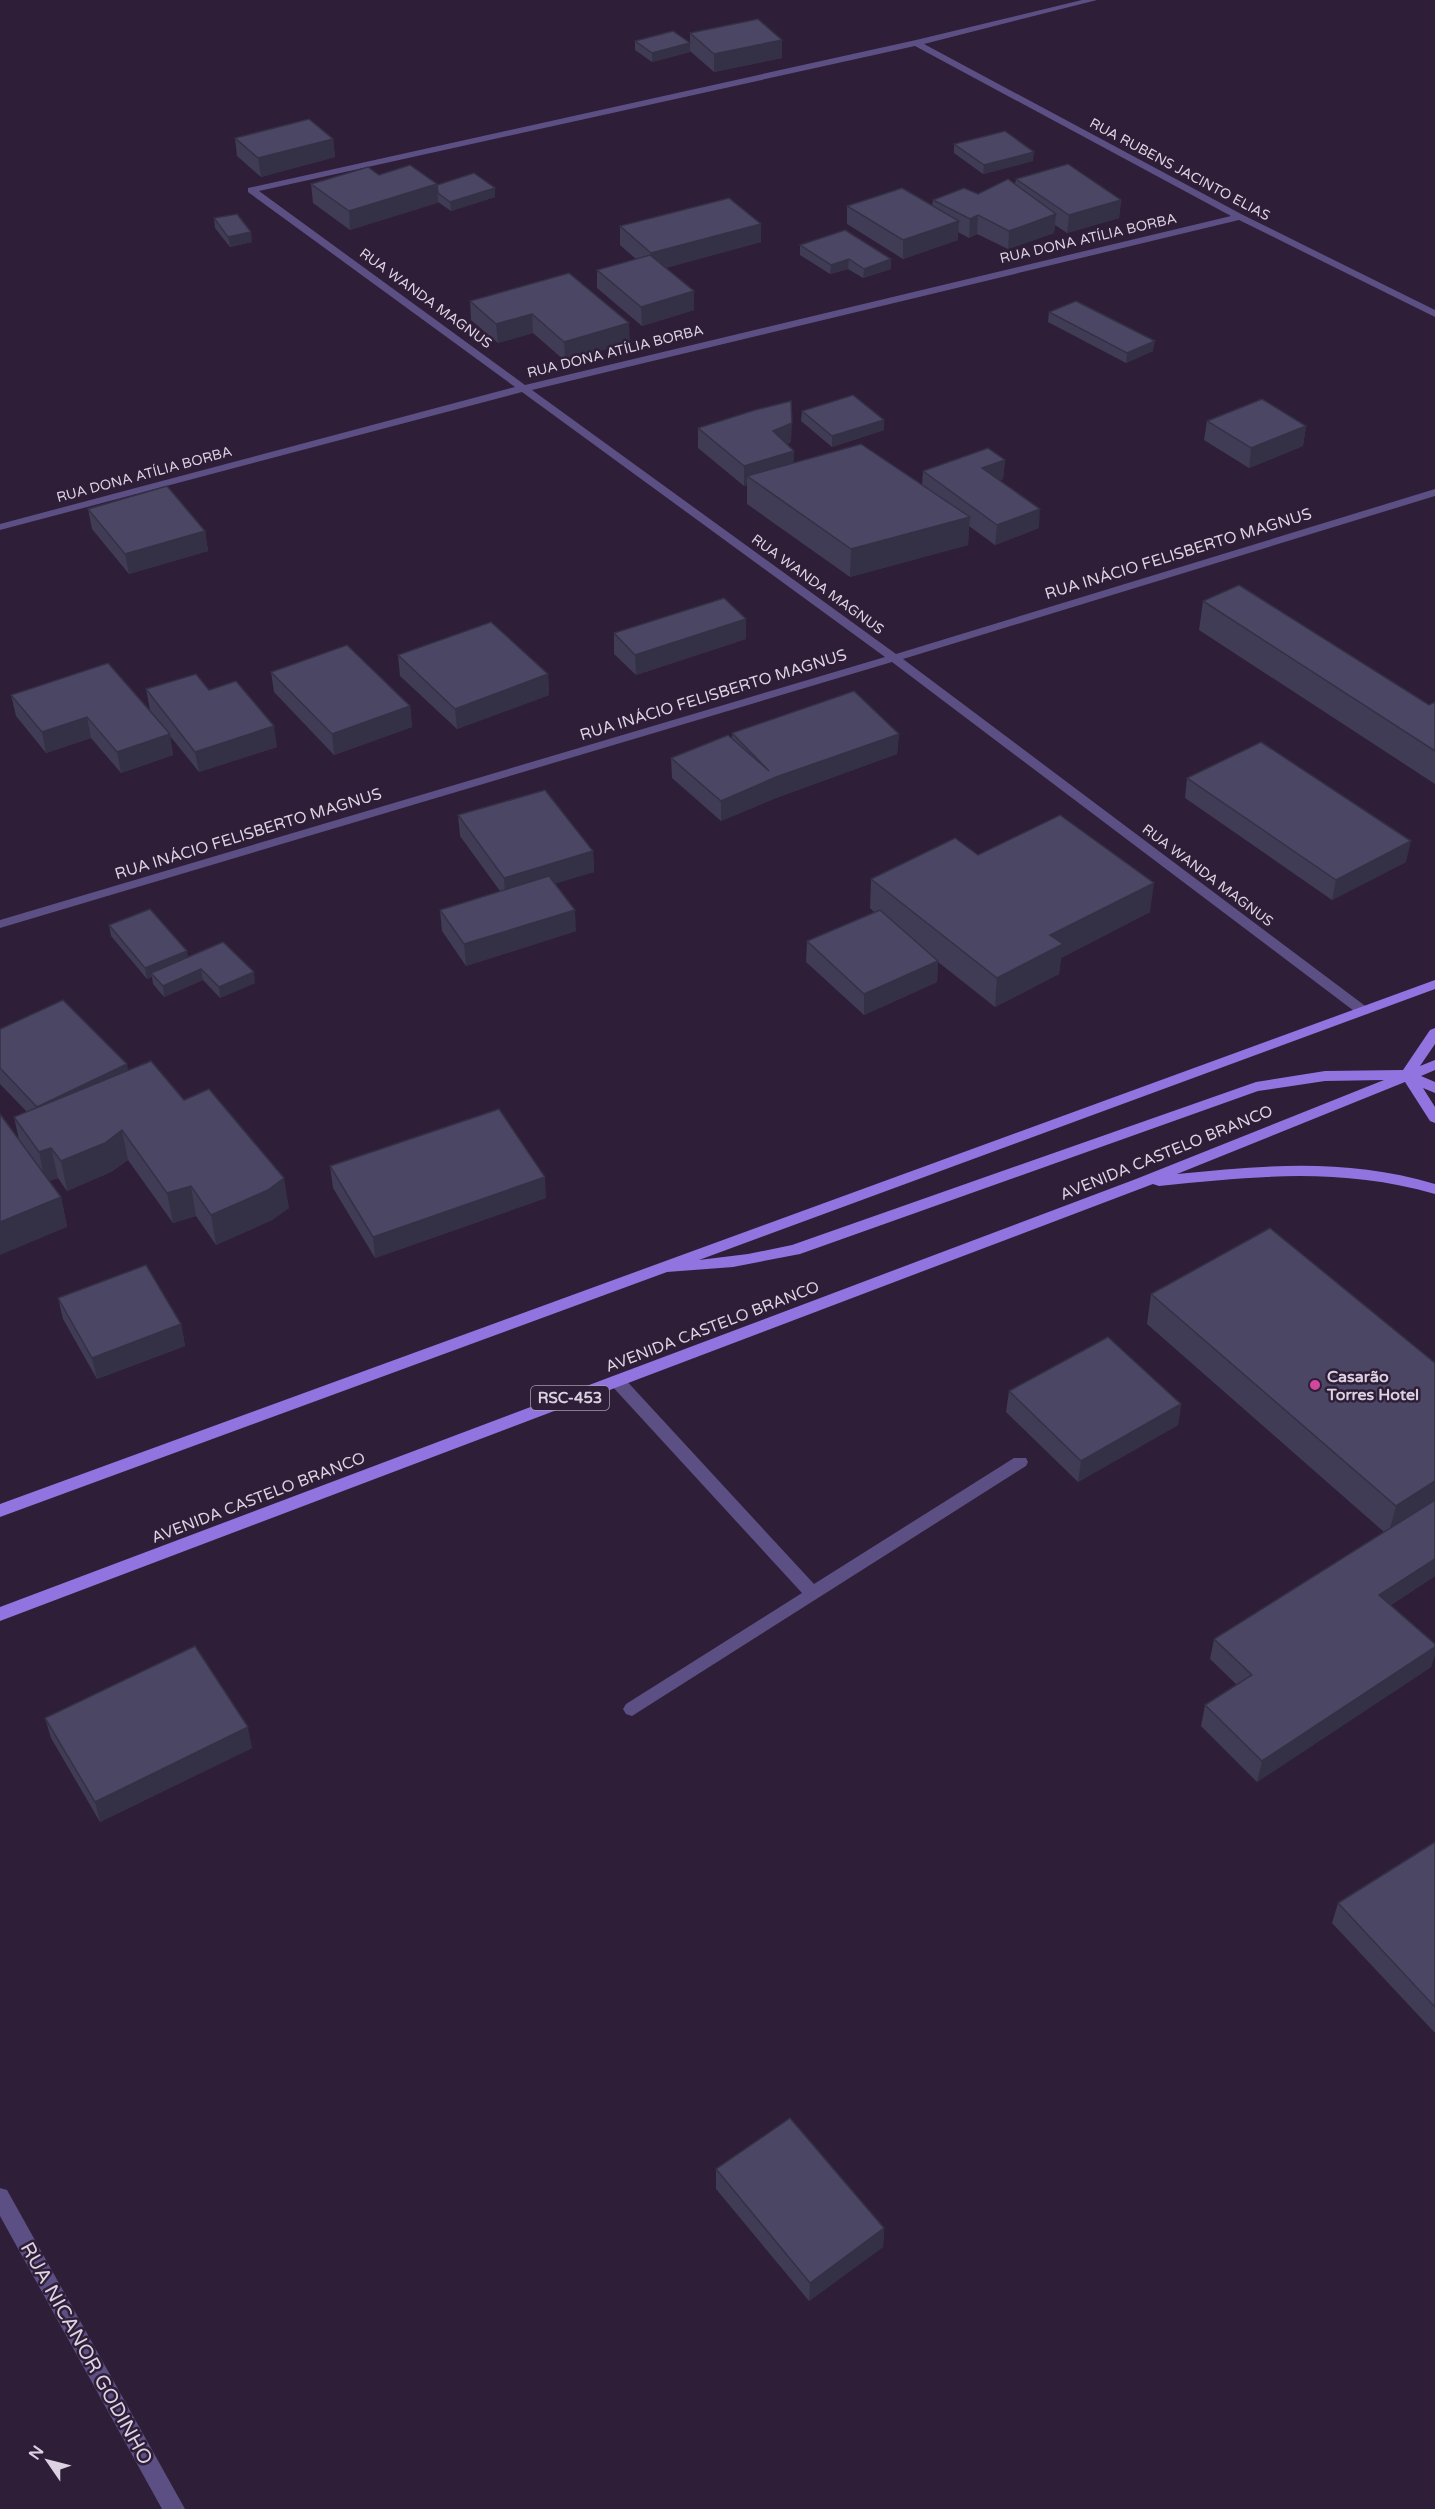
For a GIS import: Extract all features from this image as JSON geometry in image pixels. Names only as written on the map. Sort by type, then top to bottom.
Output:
[{"type":"main road","points":[[0,1510],[1435,984]]},
{"type":"main road","points":[[1407,1075],[1435,1033]]},
{"type":"main road","name":"AVENIDA CASTELO BRANCO","points":[[0,1614],[1141,1183],[1435,1065]]},
{"type":"main road","points":[[657,1268],[710,1266],[749,1261],[795,1250],[1256,1086],[1325,1076],[1407,1075],[1435,1088]]},
{"type":"main road","points":[[1407,1075],[1435,1118]]},
{"type":"main road","points":[[1141,1183],[1280,1169],[1379,1176],[1435,1189]]},
{"type":"street","points":[[916,43],[1093,0]]},
{"type":"street","name":"RUA WANDA MAGNUS","points":[[916,43],[250,190],[894,658],[1363,1011]]},
{"type":"street","name":"RUA RUBENS JACINTO ELIAS","points":[[916,43],[1240,217],[1435,314]]},
{"type":"street","name":"RUA DONA ATÍLIA BORBA","points":[[0,526],[525,388],[1240,217]]},
{"type":"street","name":"RUA INÁCIO FELISBERTO MAGNUS","points":[[0,924],[894,658],[1435,492]]},
{"type":"street","points":[[617,1381],[813,1594]]},
{"type":"street","points":[[632,1709],[1020,1462]]},
{"type":"street","name":"RUA NICANOR GODINHO","points":[[0,2197],[174,2509]]},
{"type":"building","points":[[758,19],[782,40],[714,54],[690,33]]},
{"type":"building","points":[[673,31],[690,43],[652,53],[635,41]]},
{"type":"building","points":[[309,119],[333,139],[258,158],[235,138]]},
{"type":"building","points":[[1005,131],[1034,152],[984,165],[954,144]]},
{"type":"building","points":[[1068,164],[1121,200],[1069,215],[1016,179]]},
{"type":"building","points":[[410,165],[437,184],[349,211],[311,184],[368,167],[379,175]]},
{"type":"building","points":[[474,173],[495,188],[450,202],[438,193],[437,185]]},
{"type":"building","points":[[1008,179],[1056,214],[1009,231],[978,215],[970,219],[933,200],[964,188],[978,194]]},
{"type":"building","points":[[902,188],[959,221],[903,240],[847,206]]},
{"type":"building","points":[[729,198],[761,224],[651,253],[620,226]]},
{"type":"building","points":[[237,214],[251,232],[228,237],[214,218]]},
{"type":"building","points":[[845,230],[891,259],[864,269],[849,259],[831,265],[800,245]]},
{"type":"building","points":[[650,255],[694,291],[641,307],[597,270]]},
{"type":"building","points":[[569,273],[629,323],[564,342],[532,314],[496,324],[470,301]]},
{"type":"building","points":[[1076,301],[1155,341],[1127,353],[1049,312]]},
{"type":"building","points":[[853,395],[884,420],[832,436],[802,411]]},
{"type":"building","points":[[1262,399],[1306,426],[1251,448],[1207,421]]},
{"type":"building","points":[[791,401],[792,423],[773,431],[794,451],[744,466],[698,428],[755,410]]},
{"type":"building","points":[[861,444],[970,517],[851,549],[747,476]]},
{"type":"building","points":[[988,448],[1005,460],[982,468],[1040,509],[997,525],[923,471]]},
{"type":"building","points":[[167,486],[205,531],[125,554],[88,509]]},
{"type":"building","points":[[1239,585],[1429,705],[1435,702],[1435,751],[1203,601]]},
{"type":"building","points":[[724,598],[746,619],[635,655],[614,633]]},
{"type":"building","points":[[491,622],[548,674],[455,709],[398,655]]},
{"type":"building","points":[[347,645],[410,706],[332,734],[271,672]]},
{"type":"building","points":[[108,663],[170,734],[117,752],[87,717],[42,732],[11,695]]},
{"type":"building","points":[[196,674],[209,690],[236,681],[274,726],[195,752],[146,689]]},
{"type":"building","points":[[854,691],[899,734],[776,777],[721,801],[671,758],[728,735],[769,771],[732,733]]},
{"type":"building","points":[[1261,742],[1411,841],[1336,880],[1187,778]]},
{"type":"building","points":[[545,790],[593,851],[504,878],[458,815]]},
{"type":"building","points":[[1060,815],[1154,883],[1050,935],[1063,944],[997,978],[871,879],[955,838],[978,855]]},
{"type":"building","points":[[549,876],[575,910],[464,944],[440,910]]},
{"type":"building","points":[[150,909],[187,951],[145,968],[109,925]]},
{"type":"building","points":[[880,910],[938,961],[864,994],[807,941]]},
{"type":"building","points":[[223,942],[254,972],[219,987],[201,969],[163,986],[151,973]]},
{"type":"building","points":[[63,1000],[127,1064],[37,1107],[0,1068],[0,1029]]},
{"type":"building","points":[[151,1061],[184,1100],[209,1089],[284,1178],[268,1190],[211,1215],[191,1186],[167,1193],[122,1130],[105,1143],[61,1161],[51,1148],[39,1152],[14,1117]]},
{"type":"building","points":[[499,1109],[545,1177],[373,1237],[330,1166]]},
{"type":"building","points":[[0,1114],[61,1197],[0,1222]]},
{"type":"building","points":[[1270,1228],[1435,1363],[1435,1481],[1396,1506],[1151,1294]]},
{"type":"building","points":[[146,1265],[181,1324],[92,1358],[58,1298]]},
{"type":"building","points":[[1108,1337],[1181,1404],[1081,1461],[1009,1391]]},
{"type":"building","points":[[1435,1500],[1435,1559],[1379,1595],[1435,1644],[1435,1647],[1262,1761],[1205,1705],[1252,1675],[1214,1639]]},
{"type":"building","points":[[195,1646],[248,1727],[95,1802],[45,1718]]},
{"type":"building","points":[[1435,1842],[1435,2007],[1338,1903]]},
{"type":"building","points":[[790,2118],[884,2228],[810,2283],[716,2169]]},
{"type":"place","name":"Casarão Torres Hotel","points":[[1315,1385]]}]
